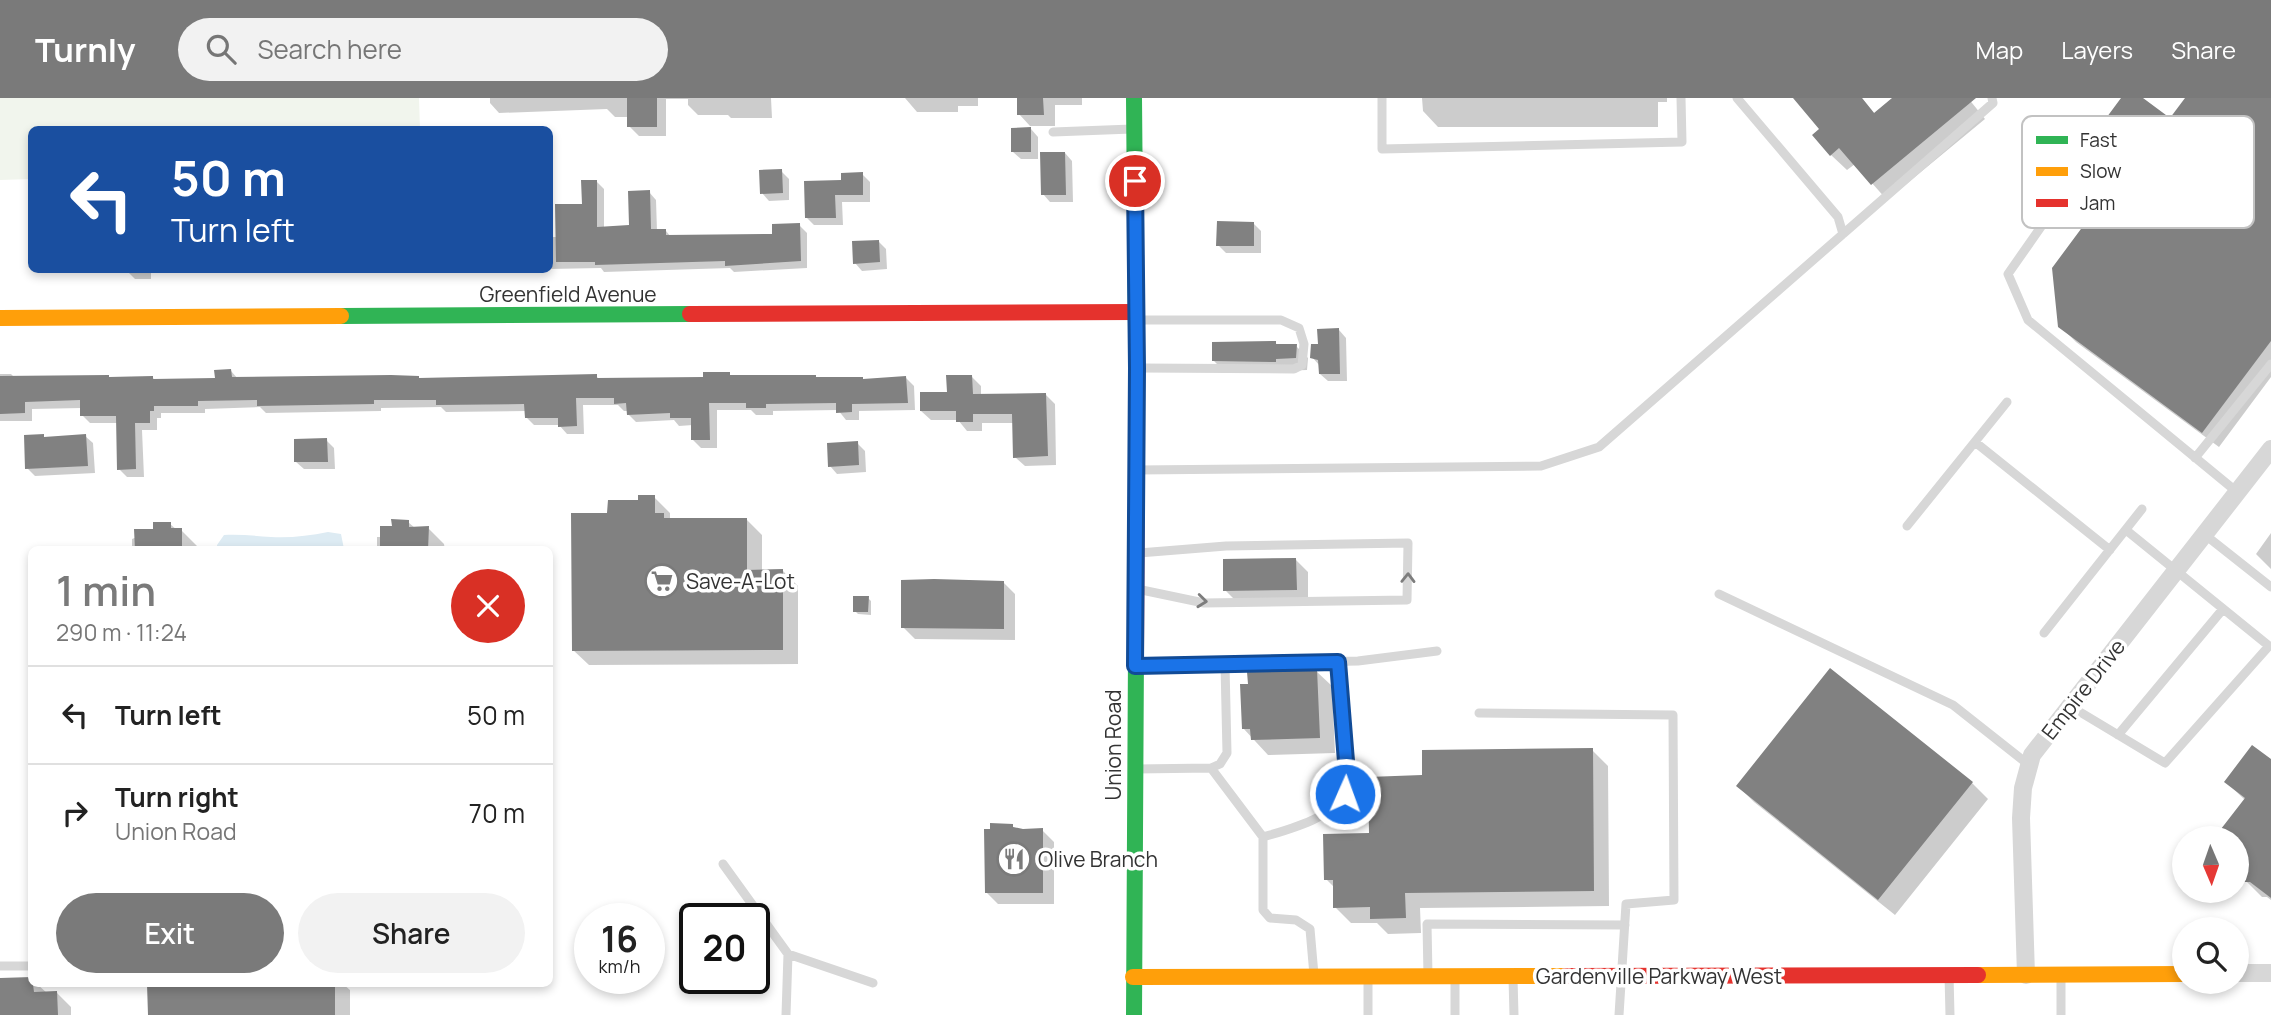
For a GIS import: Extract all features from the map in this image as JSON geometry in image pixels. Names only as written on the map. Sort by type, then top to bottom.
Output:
[{"type":"street","name":"Union Road","points":[[1134,98],[1137,368],[1134,1015]]},
{"type":"street","name":"Greenfield Avenue","points":[[0,318],[1136,316]]},
{"type":"street","name":"Empire Drive","points":[[2026,975],[2021,818],[2023,788],[2032,755],[2271,449]]},
{"type":"street","points":[[2249,973],[2270,973]]},
{"type":"street","name":"Gardenville Parkway West","points":[[1133,976],[2172,974]]},
{"type":"lane","points":[[1381,98],[1382,149],[1682,142],[1681,98]]},
{"type":"lane","points":[[1737,98],[1838,217],[1843,234]]},
{"type":"lane","points":[[1136,470],[1541,466],[1599,447],[1993,103],[1992,98]]},
{"type":"lane","points":[[1053,132],[1134,129]]},
{"type":"lane","points":[[2040,228],[2008,274],[2028,320],[2237,492]]},
{"type":"lane","points":[[1136,316],[1281,320],[1299,328],[1304,344],[1302,365],[1294,369],[1137,368]]},
{"type":"lane","points":[[2195,458],[2271,364]]},
{"type":"lane","points":[[1908,526],[2007,402]]},
{"type":"lane","points":[[1975,442],[2110,550]]},
{"type":"lane","points":[[2044,633],[2142,509]]},
{"type":"lane","points":[[2070,706],[2165,763],[2270,646],[2126,530]]},
{"type":"lane","points":[[2204,534],[2271,587]]},
{"type":"lane","points":[[1135,554],[1226,546],[1409,543],[1407,600],[1204,603],[1135,589]]},
{"type":"lane","points":[[1719,594],[1953,705],[2029,765]]},
{"type":"lane","points":[[2118,735],[2223,609]]},
{"type":"lane","points":[[1135,666],[1338,662],[1437,651]]},
{"type":"lane","points":[[1263,837],[1311,822],[1345,794],[1348,786],[1338,662]]},
{"type":"lane","points":[[1134,769],[1211,768],[1220,764],[1227,753],[1225,665]]},
{"type":"lane","points":[[1479,713],[1673,715],[1674,901],[1626,904],[1619,1015]]},
{"type":"lane","points":[[1211,768],[1263,837],[1263,910],[1270,918],[1296,920],[1310,929],[1314,976]]},
{"type":"lane","points":[[723,864],[788,954],[873,983]]},
{"type":"lane","points":[[1428,976],[1427,924],[1625,925]]},
{"type":"lane","points":[[786,1015],[788,954]]},
{"type":"lane","points":[[0,965],[28,966]]},
{"type":"lane","points":[[1949,975],[1950,1015]]},
{"type":"lane","points":[[2061,975],[2062,1015]]},
{"type":"lane","points":[[1368,976],[1368,1015]]},
{"type":"lane","points":[[1455,976],[1455,1015]]},
{"type":"lane","points":[[1513,976],[1514,1015]]},
{"type":"shaded area","points":[[0,98],[419,98],[420,126],[28,126],[28,179],[0,180]]},
{"type":"shaded area","points":[[328,532],[341,534],[343,546],[217,546],[224,535],[307,536]]},
{"type":"building","points":[[627,98],[657,98],[657,127],[627,127]]},
{"type":"building","points":[[1017,98],[1043,98],[1044,115],[1017,115]]},
{"type":"building","points":[[1793,98],[1862,98],[1874,113],[1892,98],[1976,98],[1871,185],[1839,148],[1830,156],[1812,135],[1819,129]]},
{"type":"building","points":[[2121,98],[2143,98],[2167,116],[2108,116]]},
{"type":"building","points":[[2185,98],[2271,98],[2271,341],[2202,433],[2058,327],[2052,268],[2082,228],[2254,228],[2254,116],[2172,116]]},
{"type":"building","points":[[1031,127],[1031,152],[1011,152],[1011,128]]},
{"type":"building","points":[[1040,152],[1065,152],[1066,195],[1041,195]]},
{"type":"building","points":[[782,169],[783,193],[760,194],[759,170]]},
{"type":"building","points":[[863,172],[863,195],[835,195],[836,218],[805,218],[804,181],[841,180],[841,173]]},
{"type":"building","points":[[581,180],[597,180],[597,227],[629,225],[628,191],[650,190],[651,229],[666,229],[666,235],[772,234],[772,224],[800,223],[801,261],[725,266],[725,261],[595,265],[595,262],[556,262],[555,204],[582,204]]},
{"type":"building","points":[[1217,221],[1254,222],[1254,246],[1216,246]]},
{"type":"building","points":[[879,240],[880,262],[853,264],[852,241]]},
{"type":"building","points":[[1339,328],[1340,374],[1319,374],[1318,360],[1310,358],[1311,344],[1318,344],[1317,329]]},
{"type":"building","points":[[1276,341],[1276,344],[1297,344],[1296,358],[1276,359],[1276,362],[1212,361],[1212,342]]},
{"type":"building","points":[[231,369],[232,377],[391,375],[419,378],[597,374],[597,378],[703,377],[703,372],[863,379],[906,376],[908,403],[852,404],[852,412],[836,413],[836,403],[766,404],[766,408],[746,408],[746,403],[709,403],[710,440],[691,440],[691,418],[670,418],[670,413],[627,415],[626,403],[614,404],[614,398],[576,398],[577,426],[558,427],[558,418],[525,418],[524,404],[436,405],[436,400],[374,400],[374,404],[257,406],[257,400],[198,401],[198,406],[154,406],[154,411],[150,411],[150,423],[135,423],[136,469],[117,470],[116,416],[80,416],[80,400],[25,402],[25,413],[0,414],[0,376],[215,378],[214,370]]},
{"type":"building","points":[[946,375],[972,375],[973,394],[1046,393],[1048,456],[1013,458],[1012,414],[973,414],[973,422],[956,422],[956,411],[920,411],[920,392],[947,392]]},
{"type":"building","points":[[44,434],[44,437],[86,434],[88,466],[25,469],[24,435]]},
{"type":"building","points":[[327,438],[328,462],[294,462],[294,439]]},
{"type":"building","points":[[858,441],[859,465],[828,467],[827,443]]},
{"type":"building","points":[[638,495],[655,495],[655,513],[664,513],[664,518],[747,518],[747,570],[783,569],[783,650],[572,651],[571,513],[607,513],[608,500],[638,500]]},
{"type":"building","points":[[391,519],[409,520],[409,527],[429,526],[428,546],[380,546],[380,526],[392,526]]},
{"type":"building","points":[[153,522],[171,522],[171,528],[182,528],[182,546],[135,546],[134,529],[153,529]]},
{"type":"building","points":[[1296,558],[1297,590],[1223,591],[1223,559]]},
{"type":"building","points":[[901,580],[1004,581],[1004,629],[901,628]]},
{"type":"building","points":[[853,596],[869,596],[868,612],[853,612]]},
{"type":"building","points":[[1830,668],[1973,782],[1878,900],[1736,786]]},
{"type":"building","points":[[1317,669],[1320,738],[1251,740],[1250,729],[1242,729],[1240,684],[1248,684],[1247,672]]},
{"type":"building","points":[[2252,745],[2271,759],[2271,898],[2249,882],[2249,826],[2223,826],[2245,798],[2224,782]]},
{"type":"building","points":[[1593,748],[1594,891],[1405,893],[1406,918],[1370,919],[1370,907],[1333,908],[1333,880],[1324,880],[1323,834],[1369,833],[1368,777],[1422,775],[1422,750]]},
{"type":"building","points":[[990,823],[1013,824],[1013,827],[1023,829],[1043,828],[1043,893],[985,893],[984,829],[990,829]]},
{"type":"building","points":[[28,977],[28,987],[33,987],[34,992],[57,991],[58,1015],[0,1015],[0,978]]},
{"type":"building","points":[[147,987],[335,987],[335,1015],[148,1015]]},
{"type":"traffic: fast","points":[[1134,98],[1137,442]]},
{"type":"traffic: fast","points":[[341,316],[690,314]]},
{"type":"traffic: fast","points":[[1134,1015],[1136,652]]},
{"type":"traffic: slow","points":[[0,318],[341,316]]},
{"type":"traffic: slow","points":[[1978,975],[2172,974]]},
{"type":"traffic: slow","points":[[1133,977],[1566,976]]},
{"type":"traffic: jam","points":[[690,314],[1136,312]]},
{"type":"traffic: jam","points":[[1136,652],[1137,442]]},
{"type":"traffic: jam","points":[[1566,976],[1978,975]]},
{"type":"place","name":"Save-A-Lot","points":[[662,581]]},
{"type":"place","name":"Olive Branch","points":[[1014,859]]},
{"type":"route","points":[[1135,181],[1135,666],[1338,662],[1348,786],[1345,794]]}]
